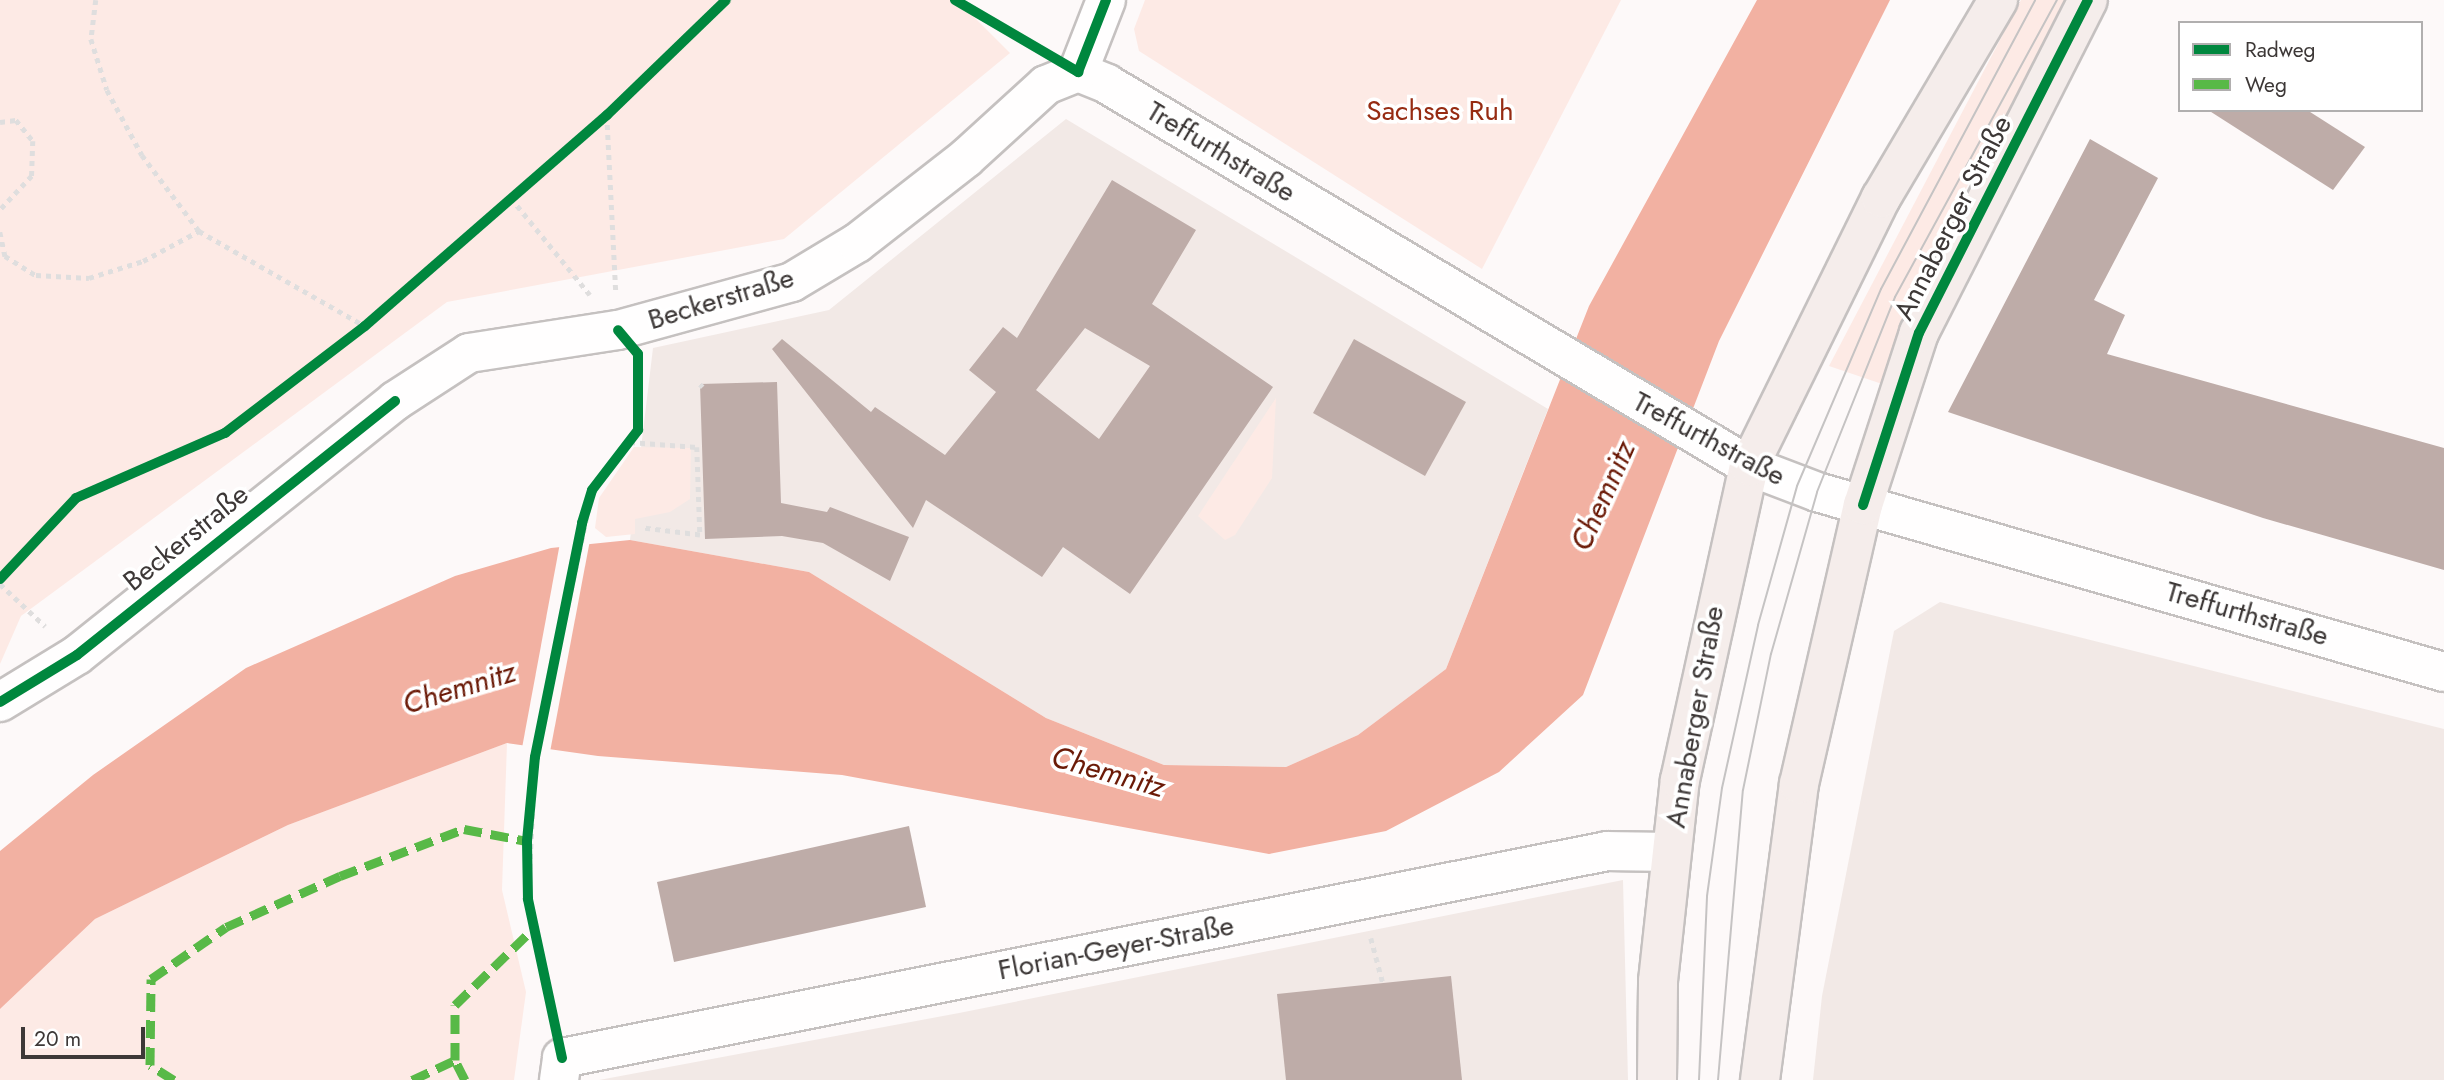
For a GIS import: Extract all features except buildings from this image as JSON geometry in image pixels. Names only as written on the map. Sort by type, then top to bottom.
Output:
[{"type":"main road","name":"Annaberger Straße","points":[[1657,1080],[1658,981],[1670,852],[1736,459],[1881,198],[1998,0]]},
{"type":"main road","name":"Annaberger Straße","points":[[1760,1080],[1799,784],[1863,505],[1919,333],[2088,0]]},
{"type":"street","points":[[1078,72],[1106,0]]},
{"type":"street","name":"Beckerstraße","points":[[0,702],[77,655],[395,401],[470,353],[618,330],[793,282],[857,243],[966,158],[1046,85],[1078,72]]},
{"type":"street","name":"Treffurthstraße","points":[[1078,72],[1107,83],[1529,338],[1736,459],[1863,505],[2444,672]]},
{"type":"street","name":"Florian-Geyer-Straße","points":[[560,1069],[1607,851],[1670,852]]},
{"type":"path","points":[[96,0],[91,39],[107,90],[142,155],[199,231],[365,326]]},
{"type":"path","points":[[955,0],[1078,72]]},
{"type":"path","points":[[607,114],[618,330]]},
{"type":"path","points":[[0,122],[16,120],[33,141],[32,176],[0,210]]},
{"type":"path","points":[[511,198],[638,354],[638,430],[592,490],[535,757],[528,899],[560,1069]]},
{"type":"path","points":[[0,232],[5,256],[36,275],[89,278],[143,261],[199,231]]},
{"type":"path","points":[[629,442],[698,447],[700,535],[643,528]]},
{"type":"path","points":[[0,584],[55,636]]},
{"type":"shaded area","points":[[1066,119],[1548,409],[1446,669],[1358,735],[1286,767],[1164,765],[1046,718],[809,572],[630,540],[653,348],[829,310]]},
{"type":"shaded area","points":[[1940,602],[2444,729],[2444,1080],[1813,1080],[1822,996],[1894,631]]},
{"type":"shaded area","points":[[1623,880],[1628,1080],[599,1080],[959,1013]]},
{"type":"green space","points":[[0,0],[957,0],[1010,53],[784,239],[447,302],[21,616],[0,664]]},
{"type":"green space","name":"Sachses Ruh","points":[[1145,0],[1621,0],[1482,269],[1139,51],[1134,29]]},
{"type":"green space","points":[[2021,0],[2070,0],[1925,263],[1905,307],[1885,385],[1829,366]]},
{"type":"green space","points":[[1276,398],[1272,478],[1235,535],[1225,540],[1198,516]]},
{"type":"green space","points":[[634,447],[691,448],[690,499],[670,512],[635,519],[635,534],[606,537],[595,528],[599,498]]},
{"type":"green space","points":[[507,743],[502,890],[526,992],[514,1080],[0,1080],[0,1009],[95,919],[288,825]]},
{"type":"water","name":"Chemnitz","points":[[1757,0],[1890,0],[1719,341],[1583,695],[1499,772],[1386,831],[1269,854],[842,775],[598,756],[507,743],[288,825],[95,919],[0,1009],[0,851],[93,775],[246,668],[455,576],[551,548],[630,540],[809,572],[1046,718],[1164,765],[1286,767],[1358,735],[1446,669],[1589,306]]},
{"type":"pier","points":[[590,540],[550,752],[522,748],[560,543]]},
{"type":"tram line","points":[[1699,1080],[1707,896],[1722,788],[1758,625],[1797,486],[1881,289],[2035,0]]},
{"type":"tram line","points":[[1718,1080],[1743,790],[1771,654],[1817,492],[1895,297],[2057,0]]},
{"type":"marked path","points":[[174,1080],[150,1065],[151,979],[226,927],[340,876],[464,829],[527,841]]},
{"type":"marked path","points":[[465,1080],[455,1060],[455,1005],[533,929]]},
{"type":"marked path","points":[[412,1080],[455,1060]]},
{"type":"cycle path","points":[[0,579],[76,498],[225,433],[365,326],[607,115],[726,0]]},
{"type":"cycle path","points":[[955,0],[1078,72],[1106,0]]},
{"type":"cycle path","points":[[1863,505],[1919,333],[2088,0]]},
{"type":"cycle path","points":[[562,1058],[528,899],[527,841],[535,757],[582,523],[592,490],[638,430],[638,354],[618,330]]},
{"type":"cycle path","points":[[0,702],[77,655],[395,401]]}]
